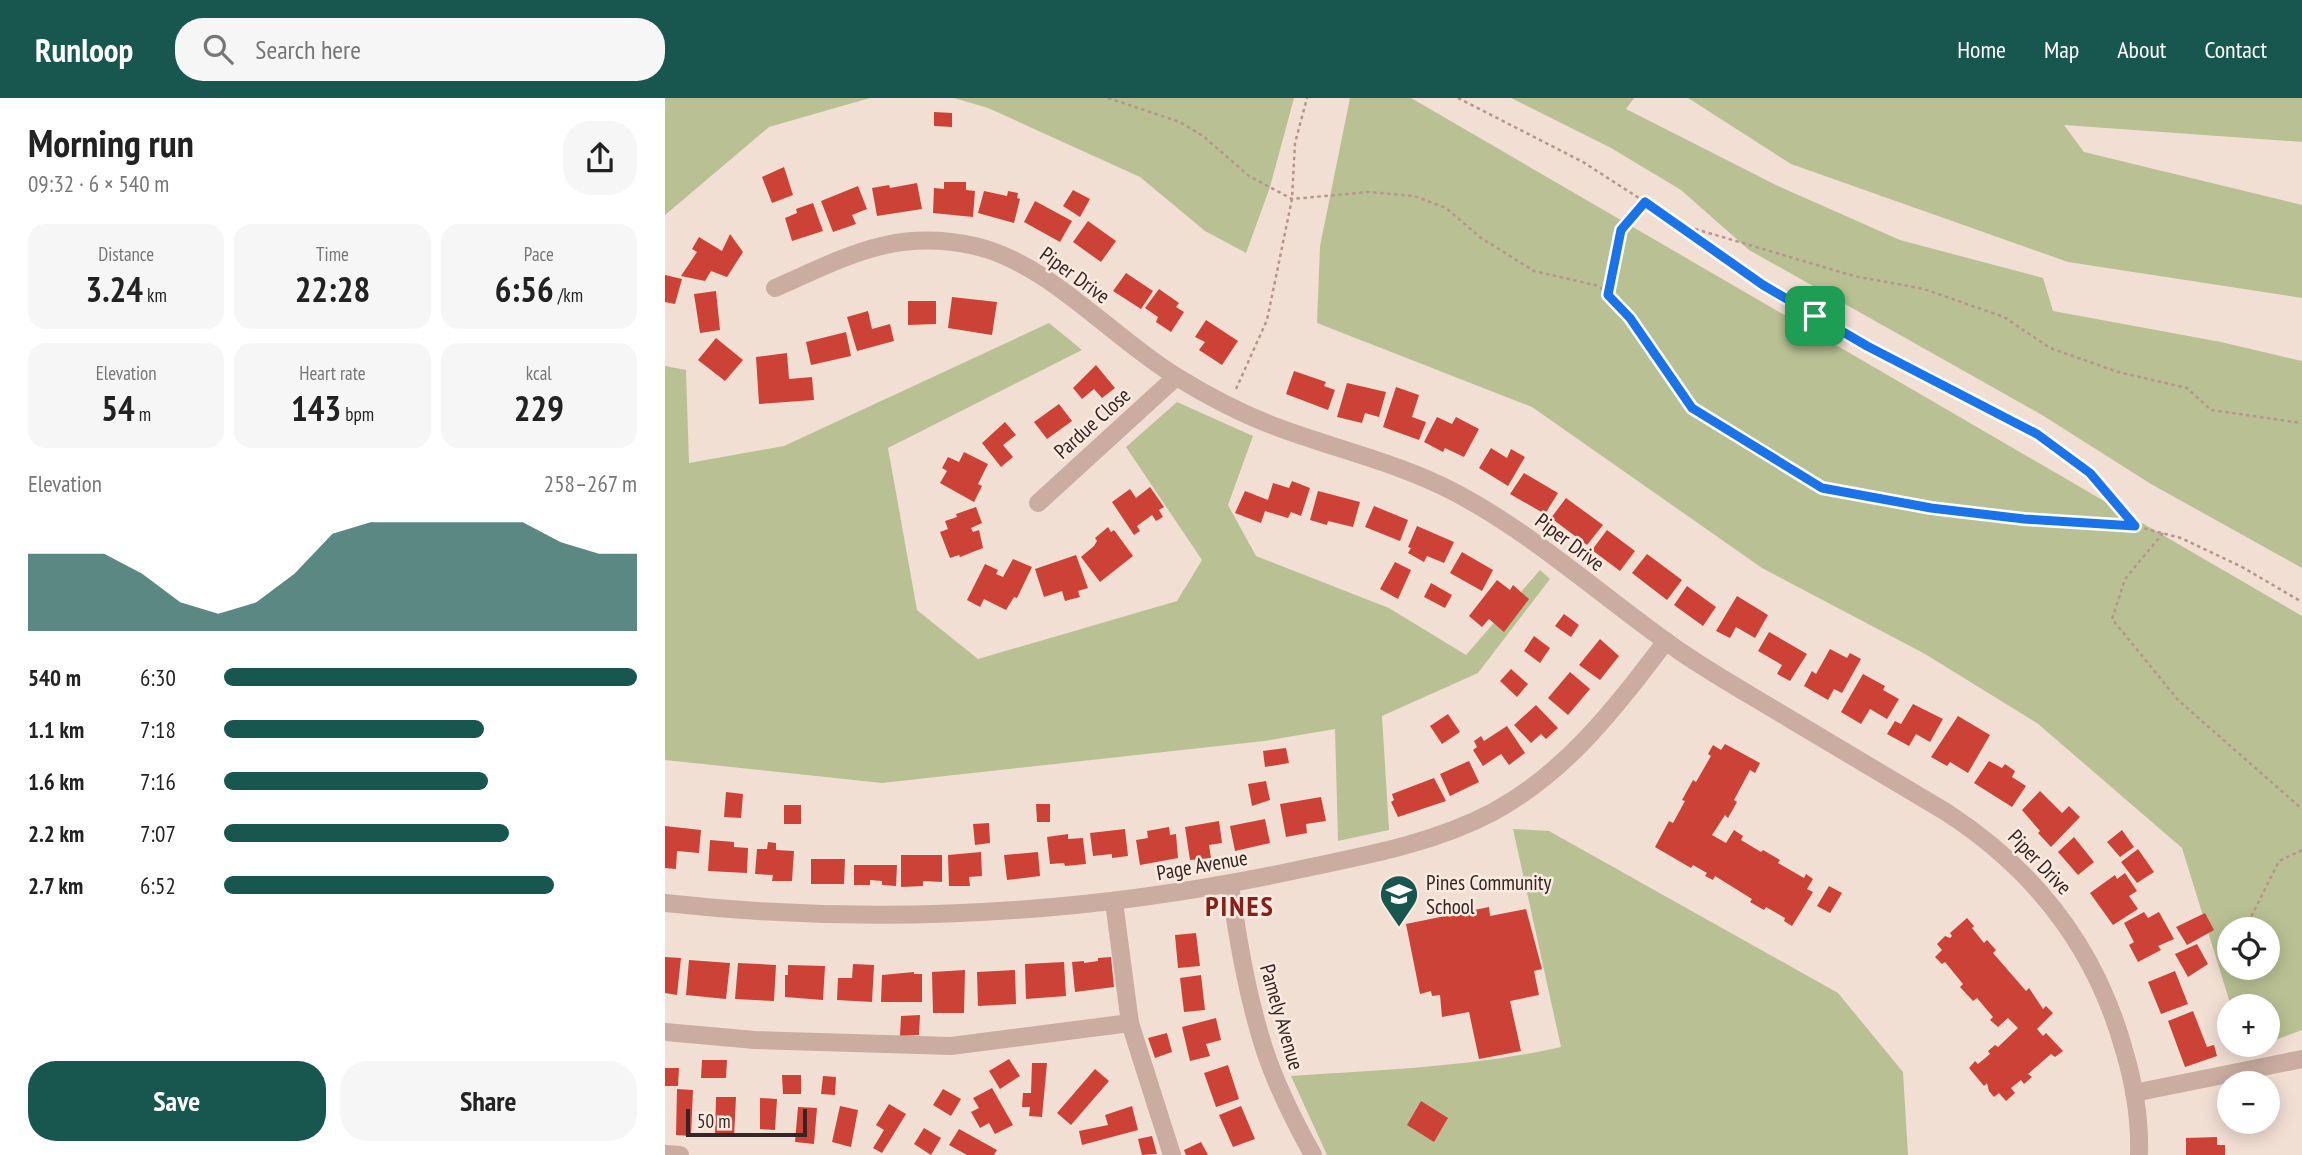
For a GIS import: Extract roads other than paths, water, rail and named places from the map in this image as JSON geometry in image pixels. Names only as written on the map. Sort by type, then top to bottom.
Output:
[{"type":"street","name":"Piper Drive","points":[[775,288],[881,244],[924,240],[973,246],[1001,254],[1032,270],[1176,377],[1285,430],[1397,466],[1455,493],[1532,541],[1666,641],[1719,676],[1946,812],[2004,854],[2052,905],[2094,968],[2119,1029],[2134,1093],[2139,1155]]},
{"type":"street","name":"Pardue Close","points":[[1038,503],[1176,377]]},
{"type":"street","name":"Page Avenue","points":[[665,903],[743,912],[973,914],[1114,902],[1230,885],[1410,845],[1494,811],[1534,785],[1579,748],[1608,717],[1666,641]]},
{"type":"street","name":"Pamely Avenue","points":[[1230,885],[1248,991],[1264,1048],[1287,1105],[1313,1155]]},
{"type":"street","points":[[1114,902],[1130,1023],[1172,1155]]},
{"type":"street","points":[[665,1032],[755,1040],[951,1046],[1130,1023]]},
{"type":"street","points":[[2134,1093],[2302,1059]]},
{"type":"street","points":[[665,1154],[680,1155]]},
{"type":"place","name":"Pines Community School","points":[[1399,928]]},
{"type":"district","name":"PINES","points":[[1240,905]]}]
